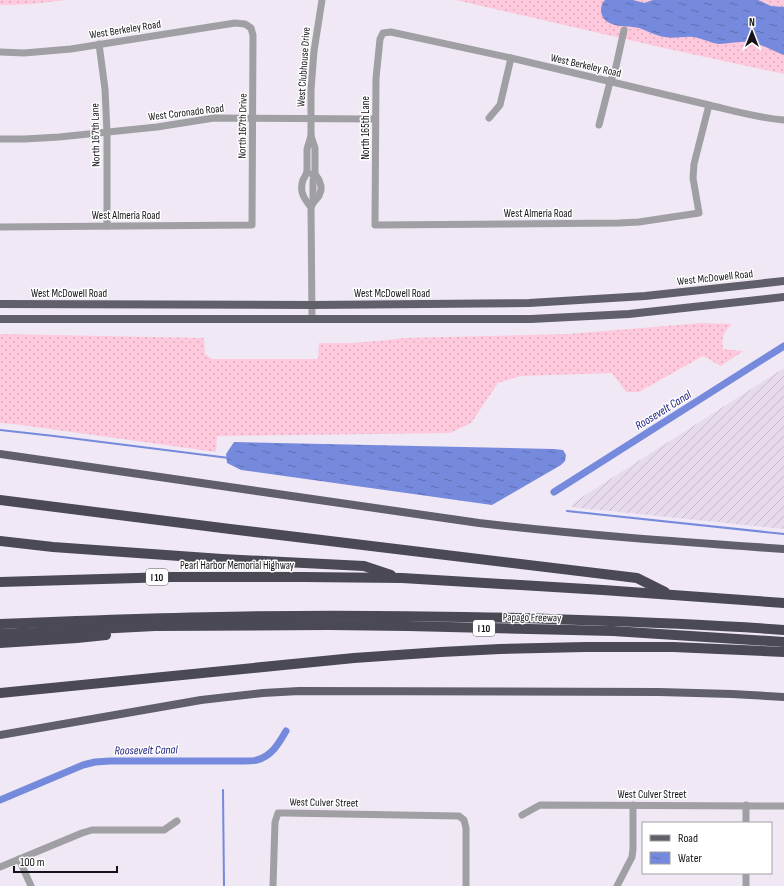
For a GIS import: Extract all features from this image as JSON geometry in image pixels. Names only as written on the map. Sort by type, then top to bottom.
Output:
[{"type":"highway","points":[[0,500],[636,578],[671,594]]},
{"type":"highway","points":[[0,541],[53,547],[215,559],[364,566],[402,578]]},
{"type":"highway","name":"Pearl Harbor Memorial Highway","points":[[0,582],[171,577],[402,578]]},
{"type":"highway","name":"I 10","points":[[402,578],[671,594],[784,603]]},
{"type":"highway","points":[[0,624],[119,619],[400,616],[587,620],[740,626],[784,630]]},
{"type":"highway","name":"I 10","points":[[0,634],[155,626],[184,626]]},
{"type":"highway","points":[[0,643],[77,638],[184,626]]},
{"type":"highway","name":"Papago Freeway","points":[[184,626],[408,626],[604,631],[784,642]]},
{"type":"highway","points":[[0,693],[354,658],[441,652],[569,647],[673,647],[784,652]]},
{"type":"main road","name":"West McDowell Road","points":[[0,304],[312,305],[550,302],[638,297],[784,281]]},
{"type":"main road","points":[[0,319],[531,319],[664,311],[784,297]]},
{"type":"main road","points":[[0,454],[479,523],[608,536],[784,549]]},
{"type":"main road","points":[[0,734],[183,703],[245,695],[299,691],[659,692],[784,697]]},
{"type":"street","name":"West Clubhouse Drive","points":[[312,205],[303,196],[302,190],[306,174],[307,149],[311,136],[312,69],[316,33],[322,0]]},
{"type":"street","name":"West Berkeley Road","points":[[0,52],[24,53],[71,48],[230,23],[245,24],[251,28]]},
{"type":"street","name":"North 167th Drive","points":[[251,28],[253,34],[252,225]]},
{"type":"street","points":[[599,125],[610,82],[615,71],[624,30]]},
{"type":"street","name":"West Berkeley Road","points":[[383,33],[391,32],[511,58],[770,119],[784,120]]},
{"type":"street","name":"North 165th Lane","points":[[375,224],[376,73],[380,39],[383,33]]},
{"type":"street","name":"North 167th Lane","points":[[98,44],[105,89],[107,226]]},
{"type":"street","points":[[489,118],[500,105],[511,58]]},
{"type":"street","name":"West Almeria Road","points":[[375,224],[619,224],[650,221],[699,213],[693,178],[694,164],[709,105]]},
{"type":"street","name":"West Coronado Road","points":[[0,139],[59,137],[170,125],[214,118],[375,119]]},
{"type":"street","name":"West Clubhouse Drive","points":[[311,136],[315,148],[315,174],[313,180],[312,205],[312,319]]},
{"type":"street","points":[[306,174],[315,174]]},
{"type":"street","name":"West Almeria Road","points":[[0,227],[252,225]]},
{"type":"street","name":"West Culver Street","points":[[522,814],[540,805],[784,806]]},
{"type":"street","points":[[617,886],[632,857],[633,805]]},
{"type":"street","points":[[746,805],[746,822]]},
{"type":"street","name":"West Culver Street","points":[[273,886],[276,822],[278,813],[459,816],[464,820],[466,828],[466,886]]},
{"type":"street","points":[[0,867],[92,830],[164,830],[177,822]]},
{"type":"street","points":[[19,859],[31,886]]},
{"type":"street","points":[[746,874],[746,886]]},
{"type":"shaded area","points":[[0,0],[66,0],[33,4],[0,5]]},
{"type":"shaded area","points":[[456,0],[784,0],[784,74],[664,48]]},
{"type":"shaded area","points":[[702,323],[732,324],[724,335],[722,341],[723,349],[743,351],[721,366],[703,356],[639,392],[626,392],[612,373],[520,376],[498,383],[471,423],[450,433],[217,436],[216,452],[0,423],[0,334],[204,338],[205,354],[212,359],[318,359],[319,343],[382,341],[403,338],[569,334]]},
{"type":"shaded area","points":[[784,368],[784,529],[571,507],[576,501]]},
{"type":"water","points":[[605,0],[633,0],[644,3],[653,0],[758,0],[771,6],[784,7],[784,55],[759,44],[750,42],[719,44],[693,37],[668,38],[658,36],[639,28],[616,25],[606,21],[603,17],[601,11]]},
{"type":"water","points":[[234,442],[554,449],[563,450],[566,455],[565,461],[561,465],[492,505],[241,470],[227,463],[226,454]]},
{"type":"waterway","name":"Roosevelt Canal","points":[[554,492],[784,346]]},
{"type":"waterway","points":[[0,430],[229,458]]},
{"type":"waterway","points":[[567,511],[784,534]]},
{"type":"waterway","name":"Roosevelt Canal","points":[[0,800],[83,765],[95,762],[257,760],[271,752],[286,731]]},
{"type":"waterway","points":[[223,790],[224,886]]}]
